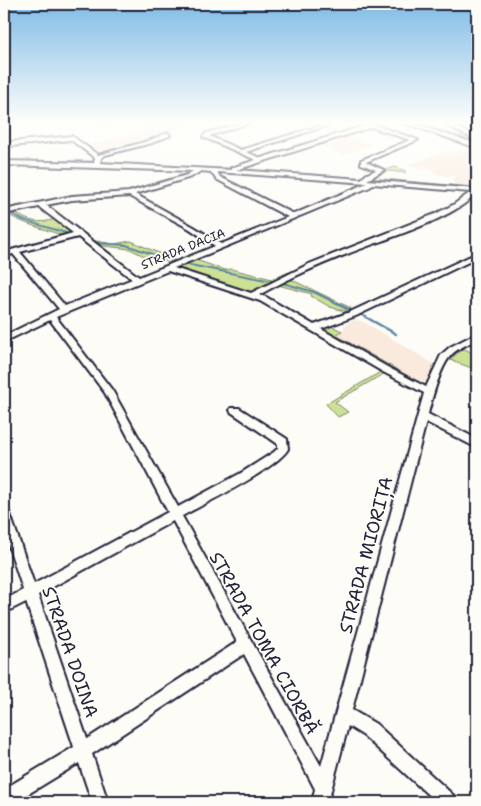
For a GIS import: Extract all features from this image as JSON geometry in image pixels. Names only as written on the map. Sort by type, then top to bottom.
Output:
[{"type":"street","points":[[4,163],[79,161]]},
{"type":"street","points":[[105,161],[477,191]]},
{"type":"street","points":[[231,171],[259,161]]},
{"type":"street","points":[[362,181],[369,175],[381,170],[363,162],[364,161]]},
{"type":"street","points":[[4,212],[72,198],[130,194],[189,176],[201,169]]},
{"type":"street","points":[[214,170],[214,174],[218,178],[294,217]]},
{"type":"street","name":"STRADA DACIA","points":[[4,339],[64,310],[294,217],[368,186],[371,182]]},
{"type":"street","points":[[253,294],[311,266],[425,221],[466,200],[477,191]]},
{"type":"street","points":[[130,194],[220,246]]},
{"type":"street","points":[[40,204],[138,280]]},
{"type":"street","points":[[4,254],[79,234]]},
{"type":"street","points":[[15,251],[64,310]]},
{"type":"street","points":[[314,328],[353,314],[477,255]]},
{"type":"street","points":[[167,268],[253,294],[386,370],[429,392]]},
{"type":"street","name":"STRADA TOMA CIORBĂ","points":[[52,316],[109,392],[324,788]]},
{"type":"street","name":"STRADA MIORIȚA","points":[[320,802],[429,392],[444,357],[453,349],[477,336]]},
{"type":"street","points":[[4,607],[245,476],[283,449],[283,442],[235,410]]},
{"type":"street","points":[[422,414],[477,444]]},
{"type":"street","name":"STRADA DOINA","points":[[4,514],[100,802]]},
{"type":"street","points":[[4,799],[83,752],[245,645]]},
{"type":"street","points":[[344,714],[370,730],[448,802]]},
{"type":"shaded area","points":[[419,161],[477,161],[477,188],[455,186],[453,177],[455,176],[439,175],[428,167],[421,170],[407,165]]},
{"type":"shaded area","points":[[354,320],[362,321],[436,365],[427,383],[422,384],[335,335],[345,328],[343,326]]},
{"type":"green space","points":[[395,167],[405,170],[405,173],[388,171],[372,178],[473,187],[473,190],[367,179],[374,174]]},
{"type":"green space","points":[[19,211],[16,213],[35,221],[55,219],[75,233],[62,237],[61,235],[32,226],[6,213]]},
{"type":"green space","points":[[90,240],[114,244],[131,241],[177,261],[171,264],[155,256],[148,258],[130,249],[96,245]]},
{"type":"green space","points":[[193,259],[225,270],[231,269],[272,279],[289,272],[292,274],[260,290],[250,292],[177,269],[179,264]]},
{"type":"green space","points":[[290,279],[351,308],[344,311],[330,307],[311,296],[312,294],[278,285]]},
{"type":"green space","points":[[331,326],[342,331],[336,335],[422,384],[418,384],[321,329]]},
{"type":"green space","points":[[463,348],[477,355],[477,370],[450,360]]},
{"type":"green space","points":[[382,371],[385,373],[335,402],[348,412],[338,417],[326,404]]},
{"type":"waterway","points":[[4,161],[93,161]]},
{"type":"waterway","points":[[102,162],[133,164]]},
{"type":"waterway","points":[[141,164],[188,167]]},
{"type":"waterway","points":[[196,167],[230,168]]},
{"type":"waterway","points":[[239,169],[331,176]]},
{"type":"waterway","points":[[10,213],[23,220],[69,234]]},
{"type":"waterway","points":[[95,243],[126,245],[175,262]]},
{"type":"waterway","points":[[185,264],[271,281]]},
{"type":"waterway","points":[[283,283],[314,292],[334,302]]},
{"type":"waterway","points":[[331,301],[352,311]]},
{"type":"waterway","points":[[362,315],[396,334]]}]
